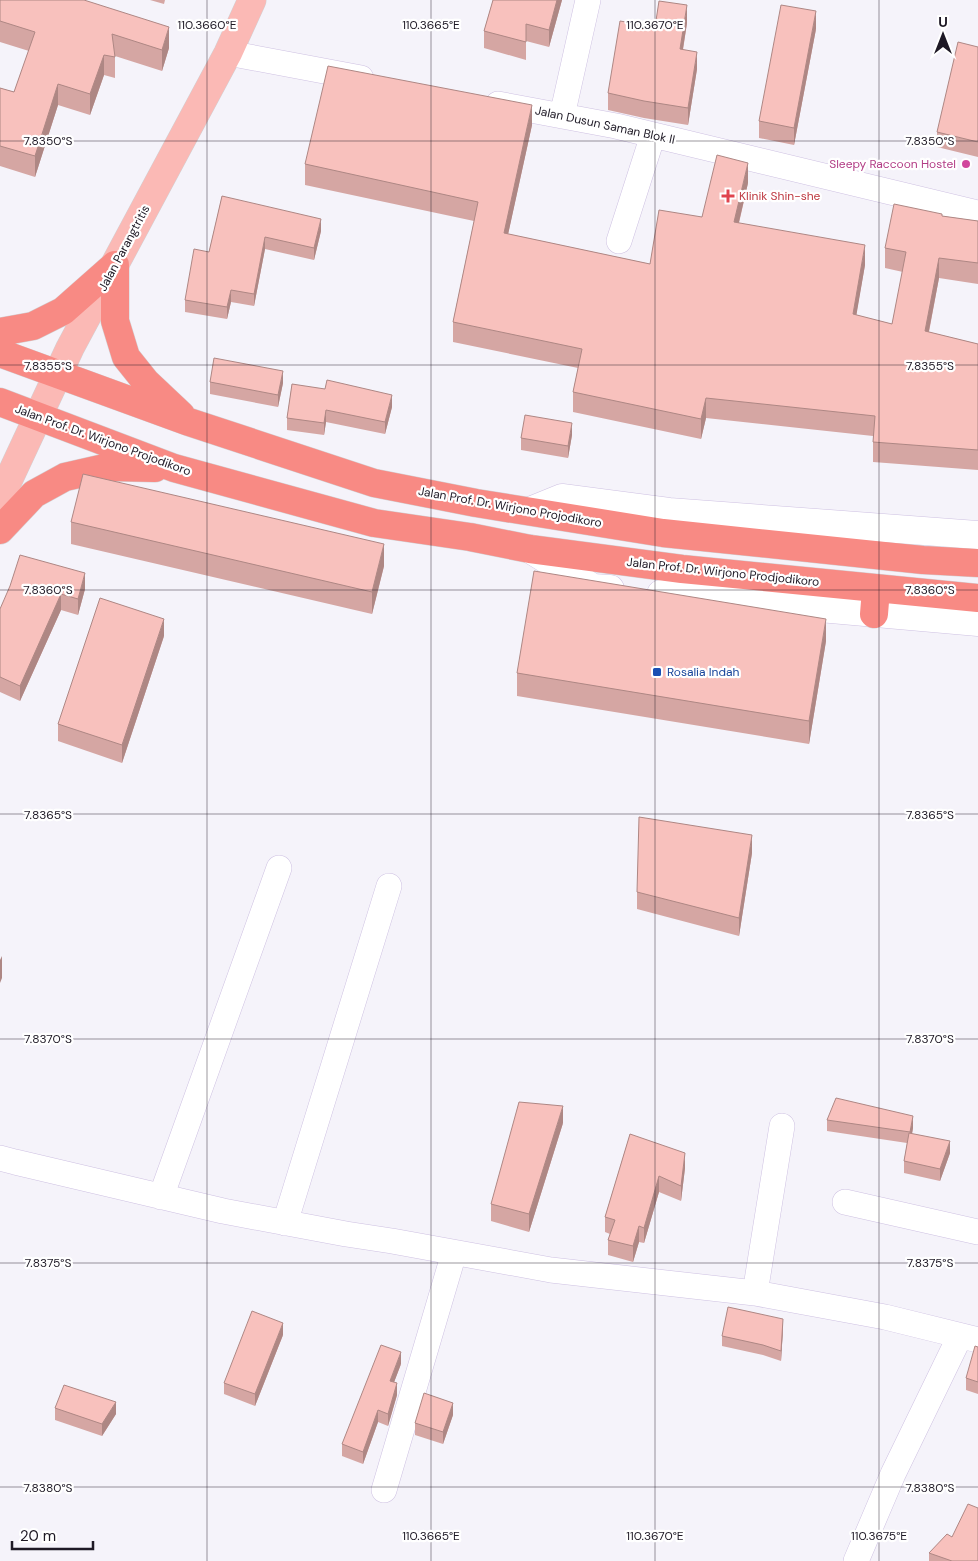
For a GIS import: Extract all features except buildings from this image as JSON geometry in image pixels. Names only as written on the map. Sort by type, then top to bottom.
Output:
[{"type":"highway","points":[[0,332],[33,326],[63,311],[115,265]]},
{"type":"highway","points":[[115,265],[115,320],[126,357],[146,382],[189,422]]},
{"type":"highway","points":[[0,353],[58,374]]},
{"type":"highway","name":"Jalan Prof. Dr. Wirjono Projodikoro","points":[[58,374],[189,422],[374,483],[476,503],[663,533],[922,560],[978,563]]},
{"type":"highway","name":"Jalan Prof. Dr. Wirjono Projodikoro","points":[[0,402],[174,468],[374,523],[470,537]]},
{"type":"highway","points":[[0,530],[34,494],[65,477],[109,467],[174,468]]},
{"type":"highway","points":[[470,537],[476,503]]},
{"type":"highway","name":"Jalan Prof. Dr. Wirjono Prodjodikoro","points":[[470,537],[875,601],[978,598]]},
{"type":"main road","name":"Jalan Parangtritis","points":[[0,498],[58,374],[228,53],[252,0]]},
{"type":"street","points":[[562,116],[588,0]]},
{"type":"street","points":[[228,53],[385,83]]},
{"type":"street","name":"Jalan Dusun Saman Blok II","points":[[473,99],[653,135],[978,212]]},
{"type":"street","points":[[619,241],[653,135]]},
{"type":"street","points":[[530,511],[562,498],[669,512],[978,535]]},
{"type":"street","points":[[875,601],[978,622]]},
{"type":"street","points":[[161,1196],[278,868]]},
{"type":"street","points":[[285,1223],[389,886]]},
{"type":"street","points":[[755,1293],[782,1126]]},
{"type":"street","points":[[0,1158],[285,1223],[392,1240],[551,1270],[755,1293],[885,1317],[969,1338],[893,1474],[856,1561]]},
{"type":"street","points":[[845,1202],[978,1232]]},
{"type":"street","points":[[384,1490],[454,1253]]},
{"type":"place","name":"Sleepy Raccoon Hostel","points":[[966,164]]},
{"type":"place","name":"Klinik Shin-she","points":[[728,196]]},
{"type":"place","name":"Rosalia Indah","points":[[657,672]]}]
